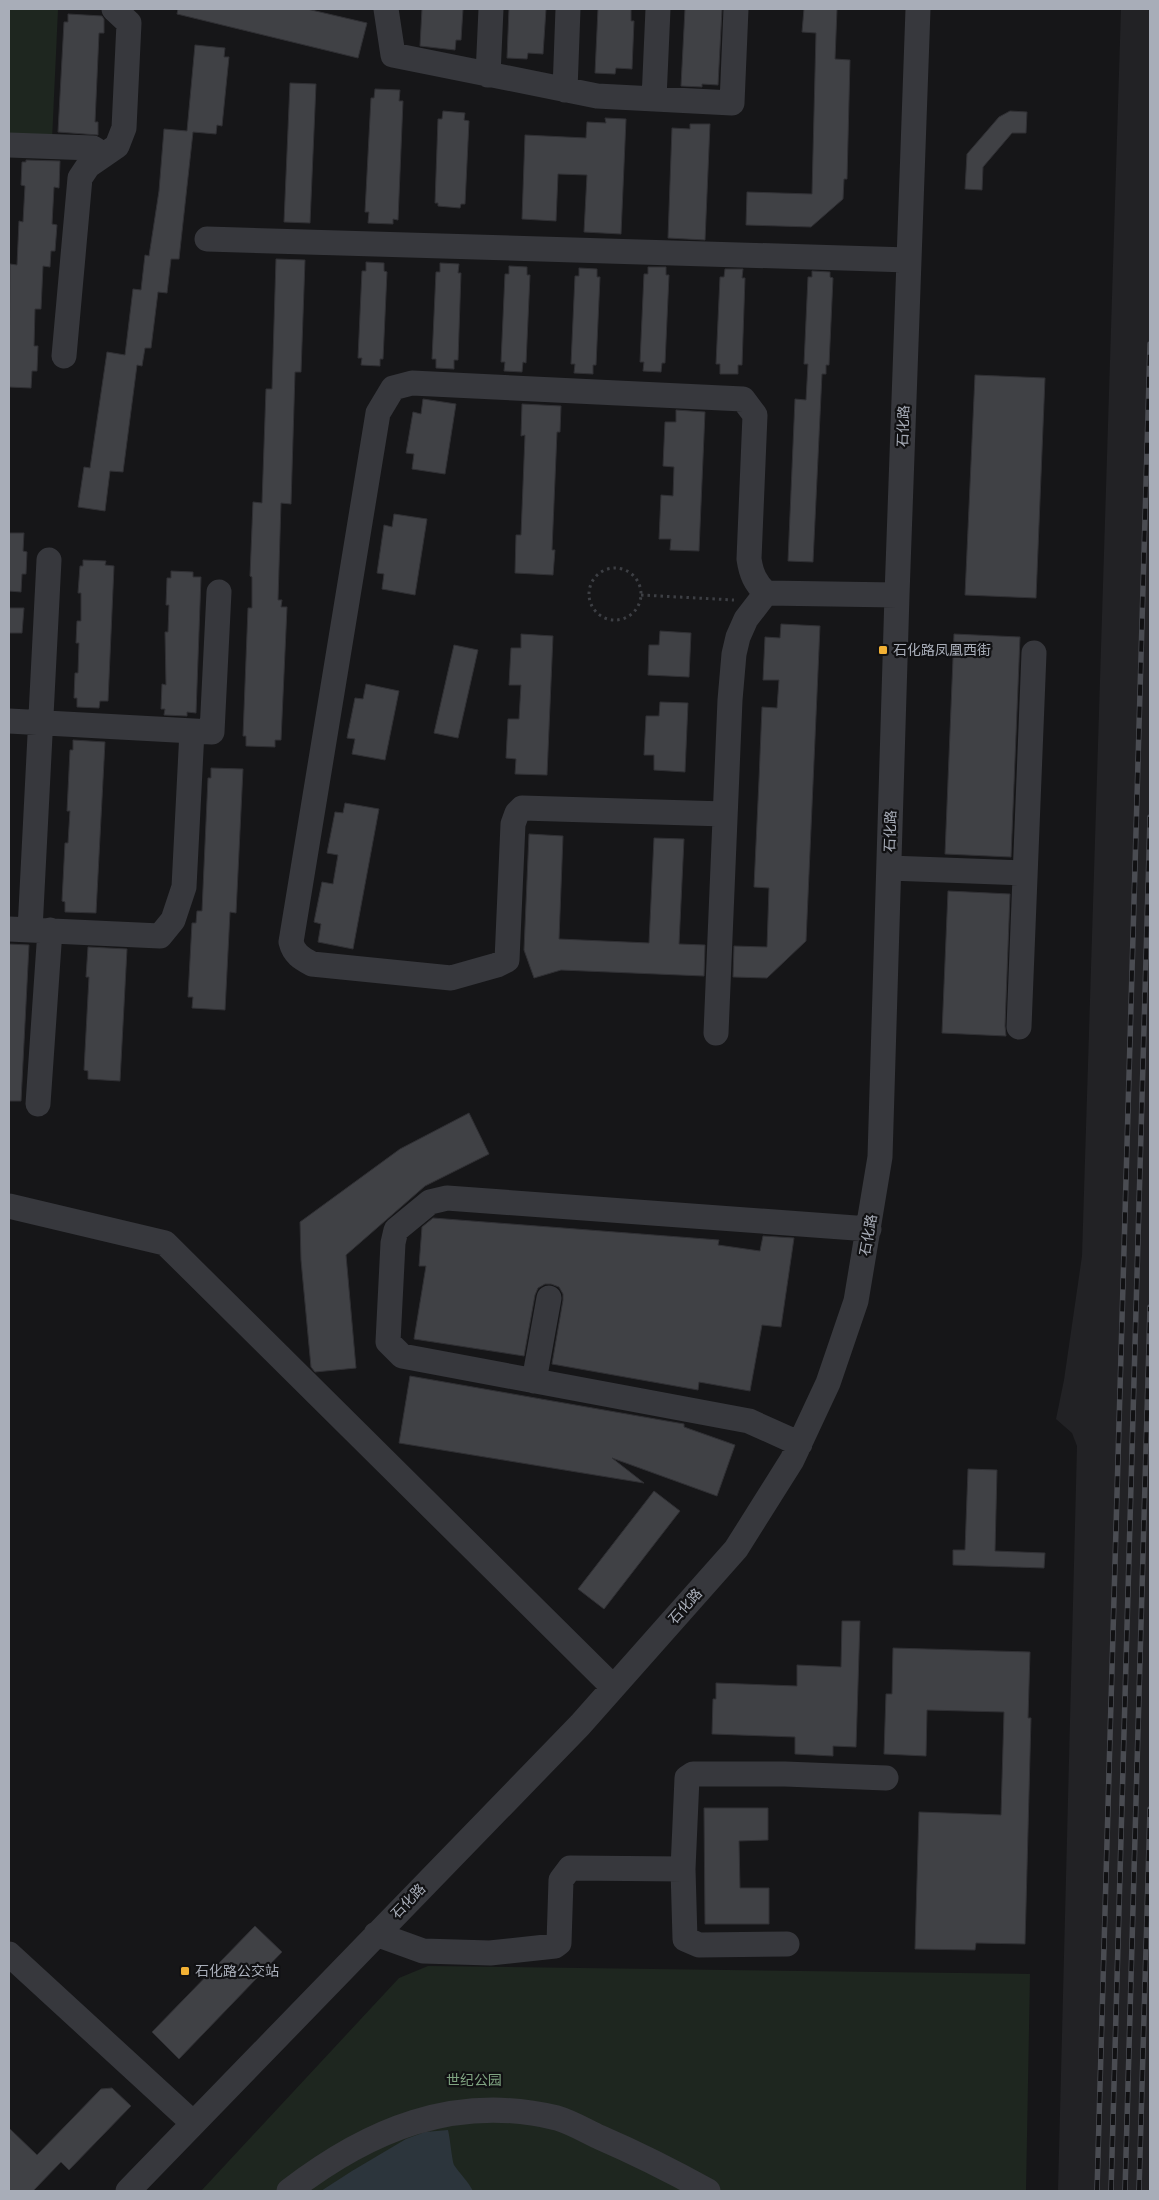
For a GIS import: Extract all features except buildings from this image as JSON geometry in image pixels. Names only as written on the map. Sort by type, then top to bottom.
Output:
[{"type":"street","points":[[64,356],[80,178],[88,166],[117,146],[124,128],[129,22],[114,9]]},
{"type":"street","points":[[386,9],[393,55],[598,96],[732,103],[736,9]]},
{"type":"street","points":[[488,75],[491,9]]},
{"type":"street","points":[[565,90],[568,9]]},
{"type":"street","points":[[654,99],[658,9]]},
{"type":"street","name":"石化路","points":[[128,2191],[580,1725],[736,1549],[800,1444],[828,1383],[856,1301],[880,1157],[897,595],[918,9]]},
{"type":"street","points":[[9,145],[93,148],[104,155]]},
{"type":"street","points":[[207,239],[909,260]]},
{"type":"street","points":[[725,814],[522,808],[517,813],[513,824],[506,960],[497,965],[451,978],[312,964],[293,950],[291,942],[378,413],[393,388],[412,383],[743,399],[755,415],[749,559],[752,573],[763,597]]},
{"type":"street","points":[[38,1104],[29,930],[49,560]]},
{"type":"street","points":[[9,722],[212,732],[219,592]]},
{"type":"street","points":[[763,597],[897,595]]},
{"type":"street","points":[[716,1033],[734,654],[746,618],[763,597]]},
{"type":"street","points":[[1019,1028],[1034,653]]},
{"type":"street","points":[[29,930],[160,936],[173,920],[184,887],[192,731]]},
{"type":"street","points":[[889,868],[1025,874]]},
{"type":"street","points":[[800,1444],[749,1421],[402,1356],[388,1342],[393,1243],[396,1230],[430,1202],[447,1198],[869,1229]]},
{"type":"street","points":[[9,1206],[165,1243],[613,1687]]},
{"type":"street","points":[[534,1381],[549,1298]]},
{"type":"street","points":[[788,1944],[699,1945],[685,1939],[683,1869],[688,1778],[693,1774],[784,1774],[886,1778]]},
{"type":"street","points":[[376,1934],[423,1951],[490,1953],[555,1946],[559,1943],[561,1880],[570,1868],[683,1869]]},
{"type":"street","points":[[9,1954],[193,2123]]},
{"type":"street","points":[[288,2191],[346,2153],[396,2127],[442,2115],[483,2110],[513,2111],[559,2118],[634,2153],[708,2191]]},
{"type":"path","points":[[618,567],[633,574],[638,580],[641,595],[636,609],[630,615],[614,620],[598,615],[589,600],[588,592],[595,576],[602,570],[618,567]]},
{"type":"path","points":[[641,595],[763,597]]},
{"type":"shaded area","points":[[1121,9],[1150,9],[1150,2191],[1058,2191],[1077,1446],[1072,1433],[1056,1419],[1064,1380],[1082,1256]]},
{"type":"shaded area","points":[[448,2130],[454,2165],[473,2191],[321,2191],[406,2139],[425,2132]]},
{"type":"green space","points":[[9,9],[58,10],[52,140],[9,138]]},
{"type":"green space","name":"世纪公园","points":[[428,1966],[1030,1974],[1026,2191],[201,2191],[399,1978]]},
{"type":"railway","points":[[1097,2191],[1150,344]]},
{"type":"railway","points":[[1111,2191],[1150,817]]},
{"type":"railway","points":[[1125,2191],[1150,1307]]},
{"type":"railway","points":[[1139,2191],[1150,1809]]},
{"type":"place","name":"石化路凤凰西街","points":[[883,650]]},
{"type":"place","name":"石化路公交站","points":[[185,1971]]}]
